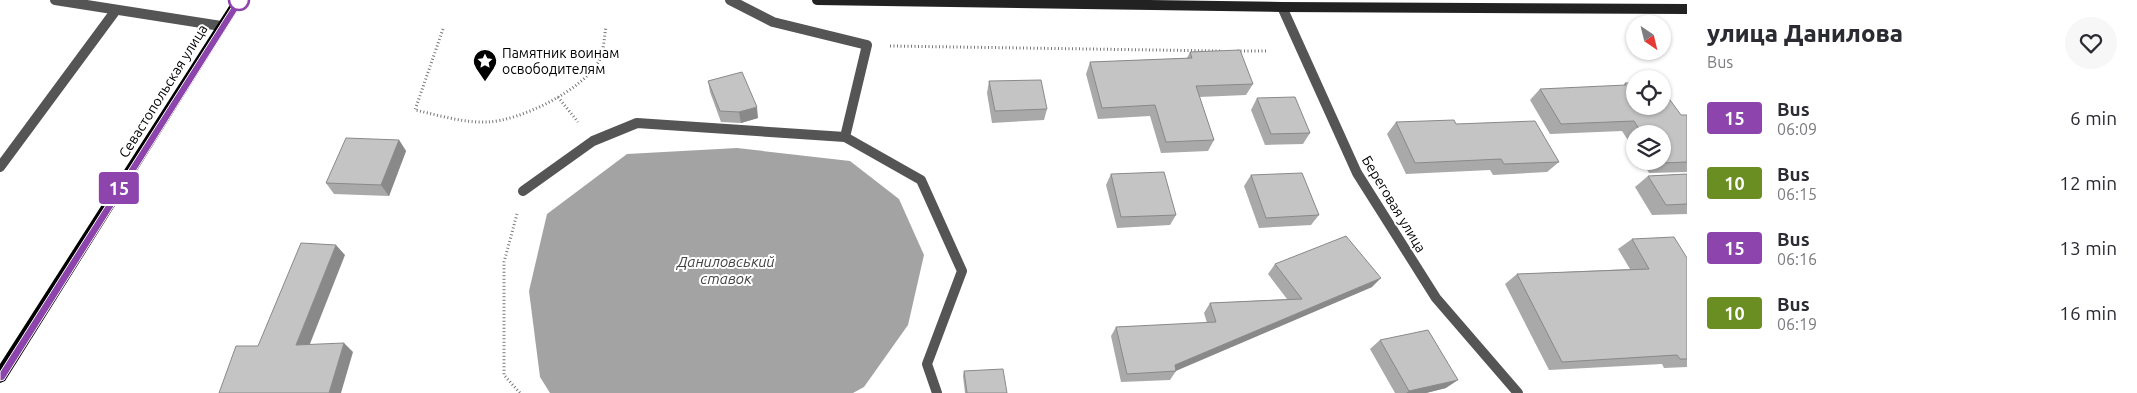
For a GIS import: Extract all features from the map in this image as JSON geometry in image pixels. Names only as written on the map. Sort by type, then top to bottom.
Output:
[{"type":"main road","name":"Севастопольская улица","points":[[0,376],[239,0]]},
{"type":"main road","points":[[817,0],[1282,7],[1687,9]]},
{"type":"street","points":[[56,0],[221,26]]},
{"type":"street","points":[[730,0],[773,22],[867,45],[845,137]]},
{"type":"street","name":"Береговая улица","points":[[1282,7],[1357,173],[1436,298],[1518,393]]},
{"type":"street","points":[[0,167],[116,10]]},
{"type":"street","points":[[524,191],[592,140],[637,123],[845,137],[921,180],[962,271],[927,364],[937,393]]},
{"type":"path","points":[[443,29],[416,110],[489,122],[526,112],[558,97],[578,84],[599,61],[606,27]]},
{"type":"path","points":[[867,45],[1267,51]]},
{"type":"path","points":[[558,97],[592,140]]},
{"type":"path","points":[[520,393],[504,375],[504,262],[524,191]]},
{"type":"water","name":"Даниловський ставок","points":[[737,148],[850,161],[899,199],[924,255],[908,325],[864,387],[853,393],[550,393],[540,377],[529,291],[547,214],[627,154]]},
{"type":"building","points":[[1240,50],[1253,84],[1196,86],[1214,140],[1166,142],[1155,105],[1102,108],[1090,62],[1192,58],[1190,52]]},
{"type":"building","points":[[742,72],[757,107],[739,112],[720,111],[708,81]]},
{"type":"building","points":[[1041,80],[1047,109],[995,111],[989,81]]},
{"type":"building","points":[[1626,85],[1626,115],[1671,115],[1671,101],[1681,115],[1687,115],[1687,162],[1671,163],[1671,125],[1636,125],[1634,121],[1561,124],[1540,89]]},
{"type":"building","points":[[1295,97],[1310,133],[1271,134],[1257,98]]},
{"type":"building","points":[[1454,120],[1456,124],[1535,121],[1559,162],[1504,164],[1501,159],[1415,163],[1396,122]]},
{"type":"building","points":[[346,138],[399,140],[381,185],[326,183]]},
{"type":"building","points":[[1164,172],[1176,215],[1121,217],[1111,174]]},
{"type":"building","points":[[1302,173],[1319,215],[1266,218],[1251,175]]},
{"type":"building","points":[[1687,174],[1687,204],[1666,205],[1648,176]]},
{"type":"building","points":[[1346,236],[1381,278],[1175,365],[1176,371],[1127,374],[1116,327],[1216,322],[1210,303],[1302,299],[1275,264]]},
{"type":"building","points":[[1674,237],[1687,258],[1687,359],[1680,359],[1677,355],[1562,362],[1517,274],[1649,269],[1632,239]]},
{"type":"building","points":[[301,243],[336,245],[296,345],[344,343],[329,393],[219,393],[236,346],[258,346]]},
{"type":"building","points":[[1428,330],[1458,380],[1409,391],[1380,340]]},
{"type":"building","points":[[1003,369],[1007,393],[967,393],[964,371]]},
{"type":"bus line","name":"15","points":[[0,376],[239,0]]},
{"type":"place","name":"Памятник воинам освободителям","points":[[485,82]]}]
